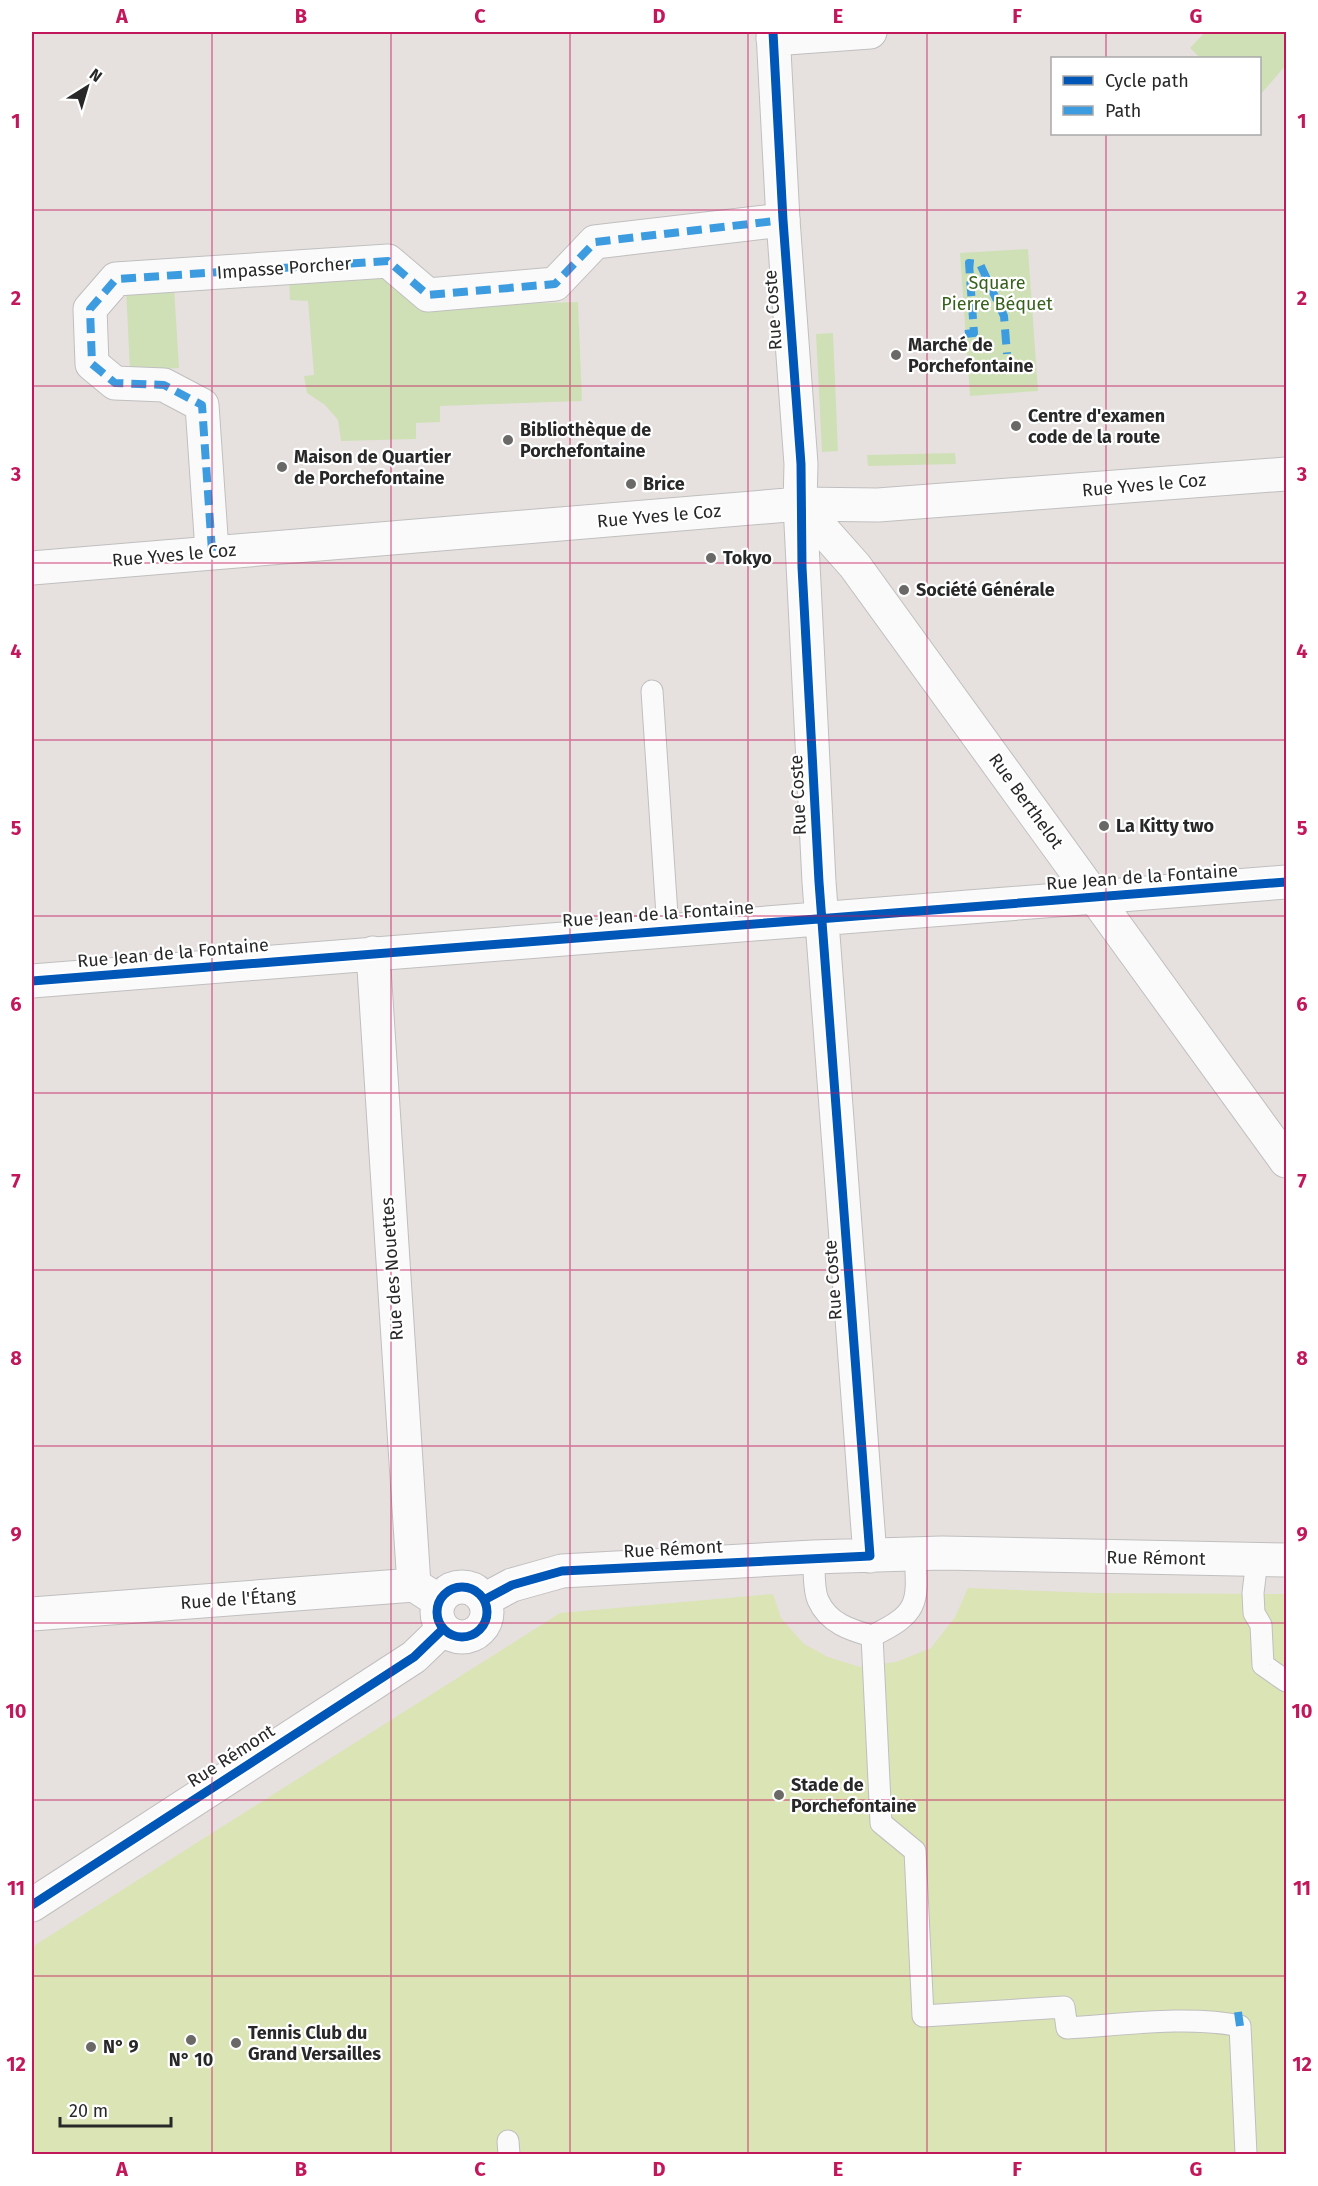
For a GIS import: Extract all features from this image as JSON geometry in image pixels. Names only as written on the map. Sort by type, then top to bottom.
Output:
[{"type":"street","points":[[773,35],[870,32]]},
{"type":"street","name":"Rue Coste","points":[[773,35],[783,220],[801,464],[800,504],[818,854],[870,1556]]},
{"type":"street","name":"Impasse Porcher","points":[[212,551],[202,405],[164,385],[115,383],[92,364],[90,309],[116,279],[388,261],[428,295],[555,284],[595,242],[783,220]]},
{"type":"street","name":"Rue Yves le Coz","points":[[32,568],[212,551],[800,504],[878,505],[1287,474]]},
{"type":"street","name":"Rue Berthelot","points":[[800,504],[855,566],[1287,1161]]},
{"type":"street","name":"Rue Jean de la Fontaine","points":[[32,981],[1287,882]]},
{"type":"street","name":"Rue des Nouettes","points":[[373,953],[432,1605]]},
{"type":"street","name":"Rue Rémont","points":[[432,1605],[458,1637],[466,1638],[479,1631],[486,1620],[487,1607],[484,1600],[512,1585],[562,1571],[915,1553],[1272,1560]]},
{"type":"street","name":"Rue Rémont","points":[[32,1905],[414,1657],[432,1605]]},
{"type":"street","name":"Rue de l'Étang","points":[[32,1614],[432,1605]]},
{"type":"lane","points":[[652,691],[668,930]]},
{"type":"lane","points":[[813,1557],[817,1599],[830,1617],[847,1629],[872,1636],[904,1618],[914,1603],[917,1593],[915,1553]]},
{"type":"lane","name":"Rue Rémont","points":[[1272,1560],[1253,1593],[1254,1613],[1260,1626],[1263,1665],[1287,1682]]},
{"type":"lane","points":[[872,1636],[880,1823],[915,1851],[923,2016],[1064,2007],[1067,2028],[1219,2021],[1240,2026],[1246,2154]]},
{"type":"green space","points":[[1205,32],[1286,32],[1286,65],[1261,94],[1261,57],[1199,57],[1190,48]]},
{"type":"green space","name":"Square Pierre Béquet","points":[[1028,249],[1038,391],[970,396],[960,253]]},
{"type":"green space","points":[[384,270],[437,306],[578,302],[582,401],[440,406],[440,422],[416,423],[416,439],[341,441],[338,420],[325,405],[307,393],[304,376],[314,375],[308,301],[290,300],[289,278]]},
{"type":"green space","points":[[174,287],[179,368],[130,371],[126,289]]},
{"type":"green space","points":[[833,333],[838,451],[822,452],[816,334]]},
{"type":"green space","points":[[955,453],[956,464],[868,466],[867,455]]},
{"type":"green space","name":"Stade de Porchefontaine","points":[[968,1588],[1094,1593],[1286,1594],[1286,2154],[32,2154],[32,1947],[560,1613],[773,1594],[781,1618],[804,1644],[828,1657],[860,1667],[896,1662],[931,1648],[955,1617]]},
{"type":"marked path","points":[[212,551],[202,405],[164,385],[115,383],[92,364],[90,309],[116,279],[388,261],[428,295],[555,284],[595,242],[783,220]]},
{"type":"marked path","points":[[965,334],[974,333],[969,263],[980,264],[1004,316],[1007,354]]},
{"type":"marked path","points":[[1238,2012],[1240,2026]]},
{"type":"cycle path","points":[[484,1600],[512,1585],[562,1571],[870,1556],[819,882],[802,567],[801,464],[783,220],[773,32]]},
{"type":"cycle path","points":[[32,981],[1286,882]]},
{"type":"cycle path","points":[[457,1587],[467,1587],[480,1594],[487,1607],[487,1612],[487,1617],[480,1630],[467,1637],[457,1637],[448,1633],[441,1626],[437,1617],[437,1607],[441,1598],[448,1591],[457,1587]]},
{"type":"cycle path","points":[[32,1905],[414,1657],[443,1629]]},
{"type":"place","name":"Marché de Porchefontaine","points":[[896,355]]},
{"type":"place","name":"Centre d'examen code de la route","points":[[1016,426]]},
{"type":"place","name":"Bibliothèque de Porchefontaine","points":[[508,440]]},
{"type":"place","name":"Maison de Quartier de Porchefontaine","points":[[282,467]]},
{"type":"place","name":"Brice","points":[[631,484]]},
{"type":"place","name":"Tokyo","points":[[711,558]]},
{"type":"place","name":"Société Générale","points":[[904,590]]},
{"type":"place","name":"La Kitty two","points":[[1104,826]]},
{"type":"place","name":"Stade de Porchefontaine","points":[[779,1795]]},
{"type":"place","name":"N° 10","points":[[191,2040]]},
{"type":"place","name":"Tennis Club du Grand Versailles","points":[[236,2043]]},
{"type":"place","name":"N° 9","points":[[91,2047]]}]
